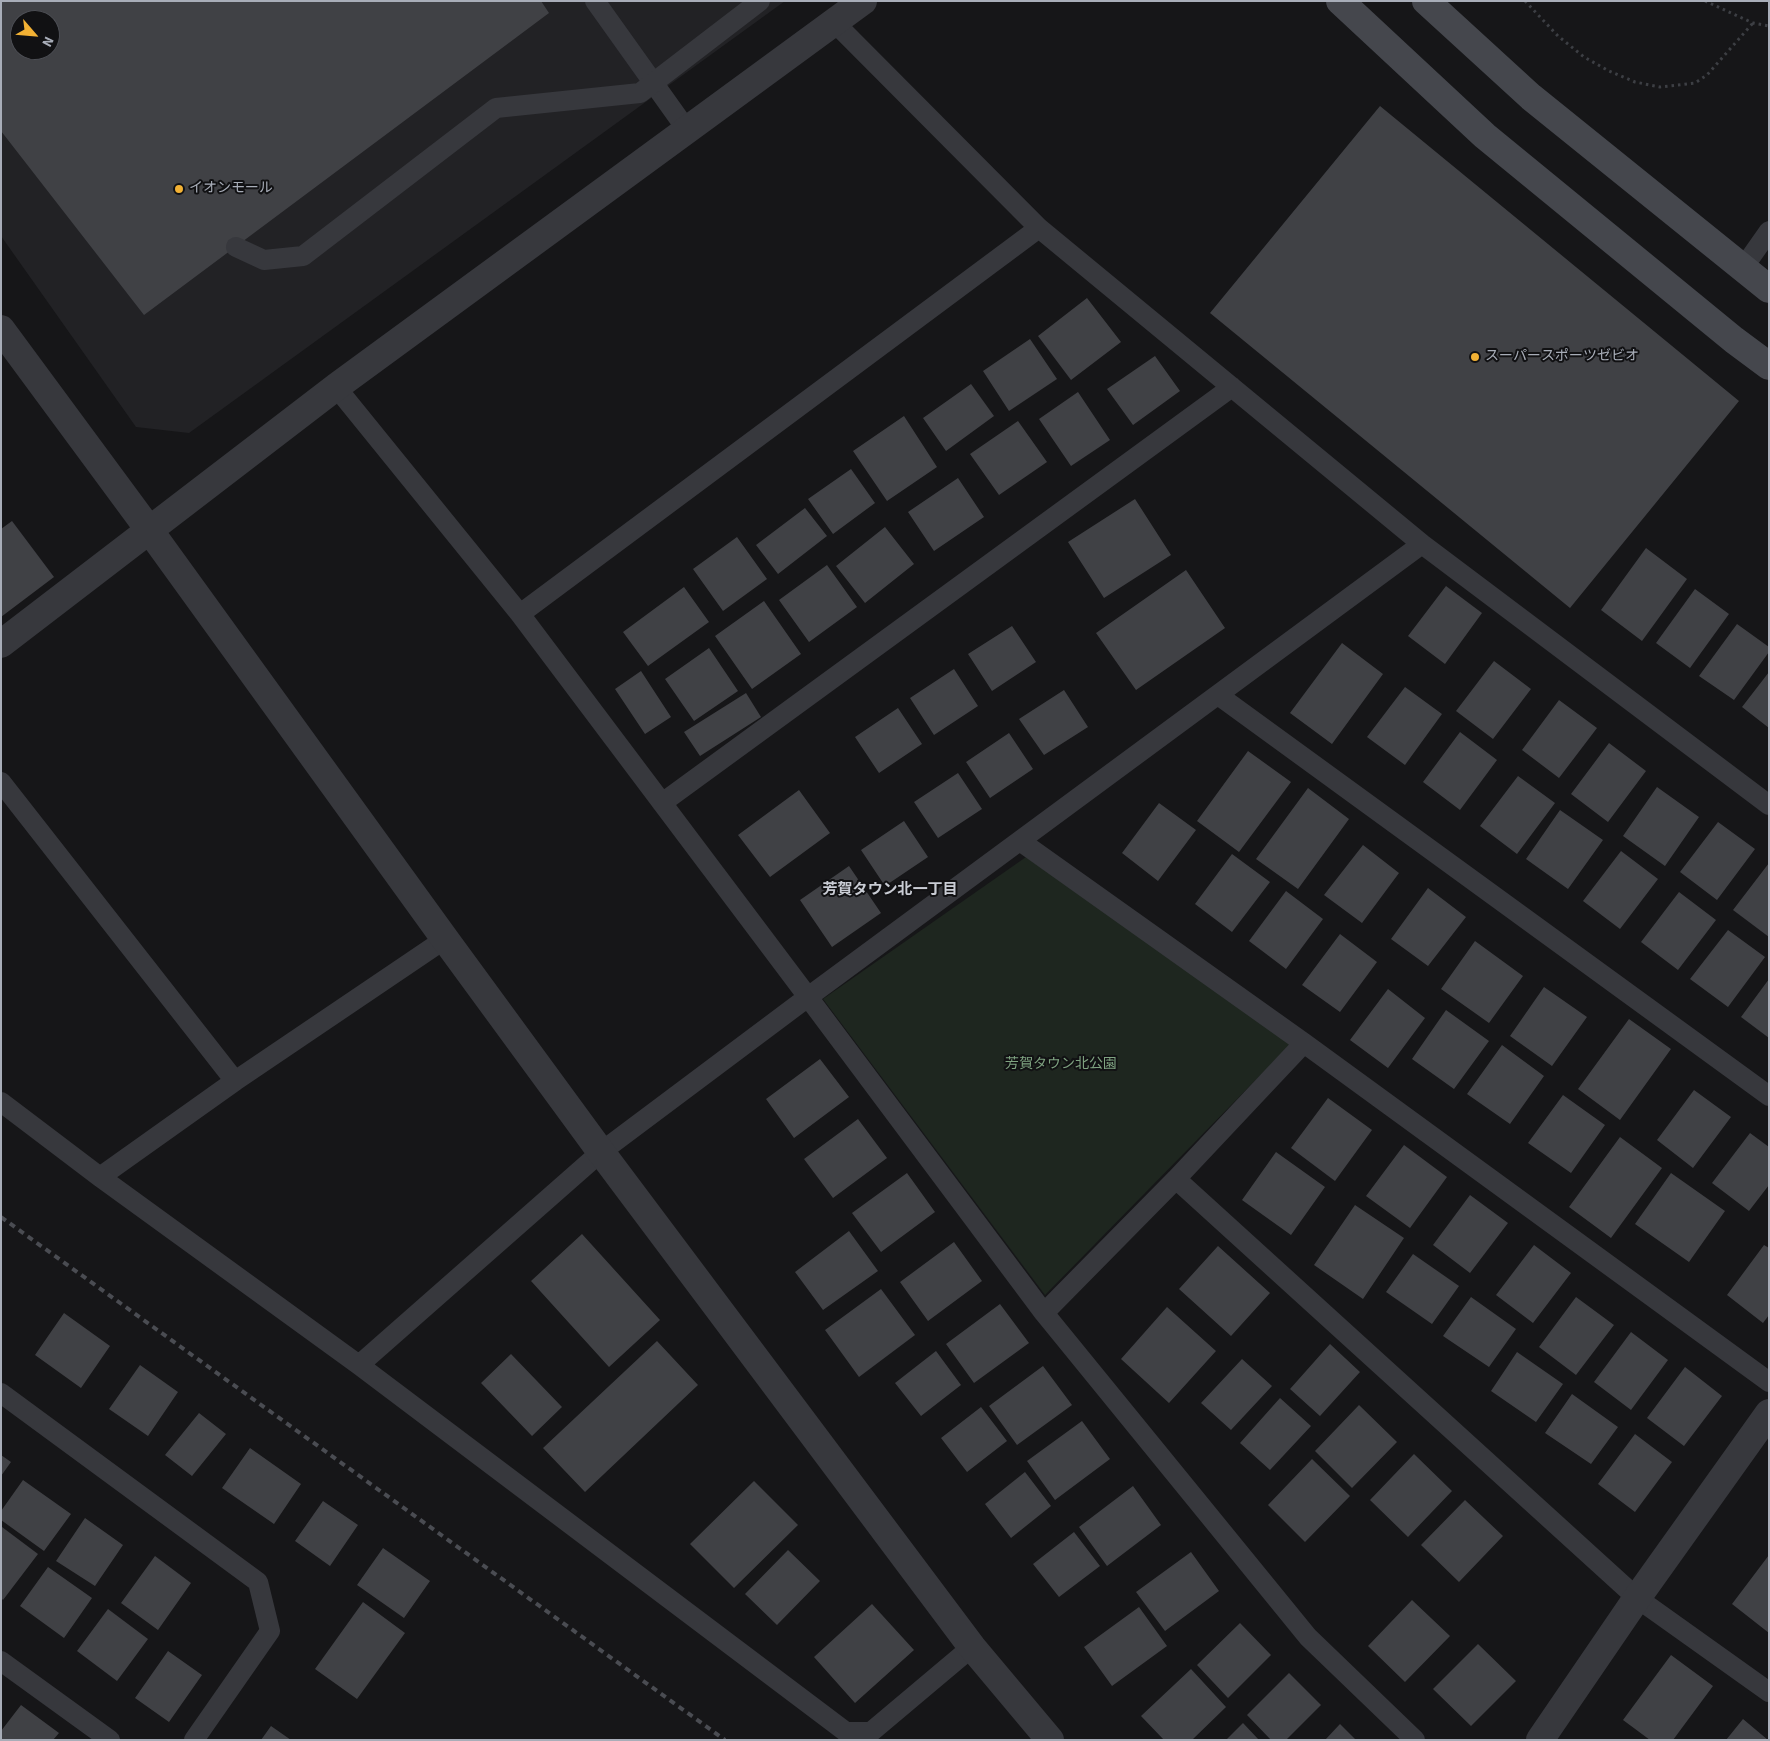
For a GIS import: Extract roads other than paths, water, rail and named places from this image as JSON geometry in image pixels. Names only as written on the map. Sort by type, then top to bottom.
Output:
[{"type":"street","points":[[1,644],[336,387],[863,1]]},
{"type":"street","points":[[1340,1],[1485,136],[1734,340],[1769,366]]},
{"type":"street","points":[[1426,1],[1531,97],[1769,289]]},
{"type":"street","points":[[1,330],[150,531],[445,940],[601,1152],[972,1647],[1050,1740]]},
{"type":"street","points":[[1540,1740],[1769,1413]]},
{"type":"lane","points":[[595,1],[687,130]]},
{"type":"lane","points":[[236,246],[264,260],[303,256],[496,108],[640,93],[760,1]]},
{"type":"lane","points":[[834,22],[1039,228],[1422,544],[1769,804]]},
{"type":"lane","points":[[520,614],[1039,228]]},
{"type":"lane","points":[[1743,268],[1769,231]]},
{"type":"lane","points":[[336,387],[520,614],[1044,1313],[1308,1637],[1415,1740]]},
{"type":"lane","points":[[662,803],[1232,387]]},
{"type":"lane","points":[[359,1365],[601,1152],[1422,544]]},
{"type":"lane","points":[[1218,695],[1769,1096]]},
{"type":"lane","points":[[1,782],[236,1081]]},
{"type":"lane","points":[[1020,841],[1304,1043],[1769,1382]]},
{"type":"lane","points":[[100,1177],[236,1081],[445,940]]},
{"type":"lane","points":[[1044,1313],[1176,1179],[1304,1043]]},
{"type":"lane","points":[[1,1102],[100,1177],[359,1365],[846,1732],[872,1732],[972,1647]]},
{"type":"lane","points":[[1176,1179],[1638,1598],[1769,1692]]},
{"type":"lane","points":[[1,1393],[258,1582],[270,1631],[194,1740]]},
{"type":"lane","points":[[1,1660],[110,1740]]},
{"type":"railway","points":[[1,1217],[725,1740]]},
{"type":"place","name":"イオンモール","points":[[179,189]]},
{"type":"place","name":"スーパースポーツゼビオ","points":[[1475,357]]},
{"type":"district","name":"芳賀タウン北一丁目","points":[[890,891]]},
{"type":"park label","name":"芳賀タウン北公園","points":[[1061,1065]]}]
